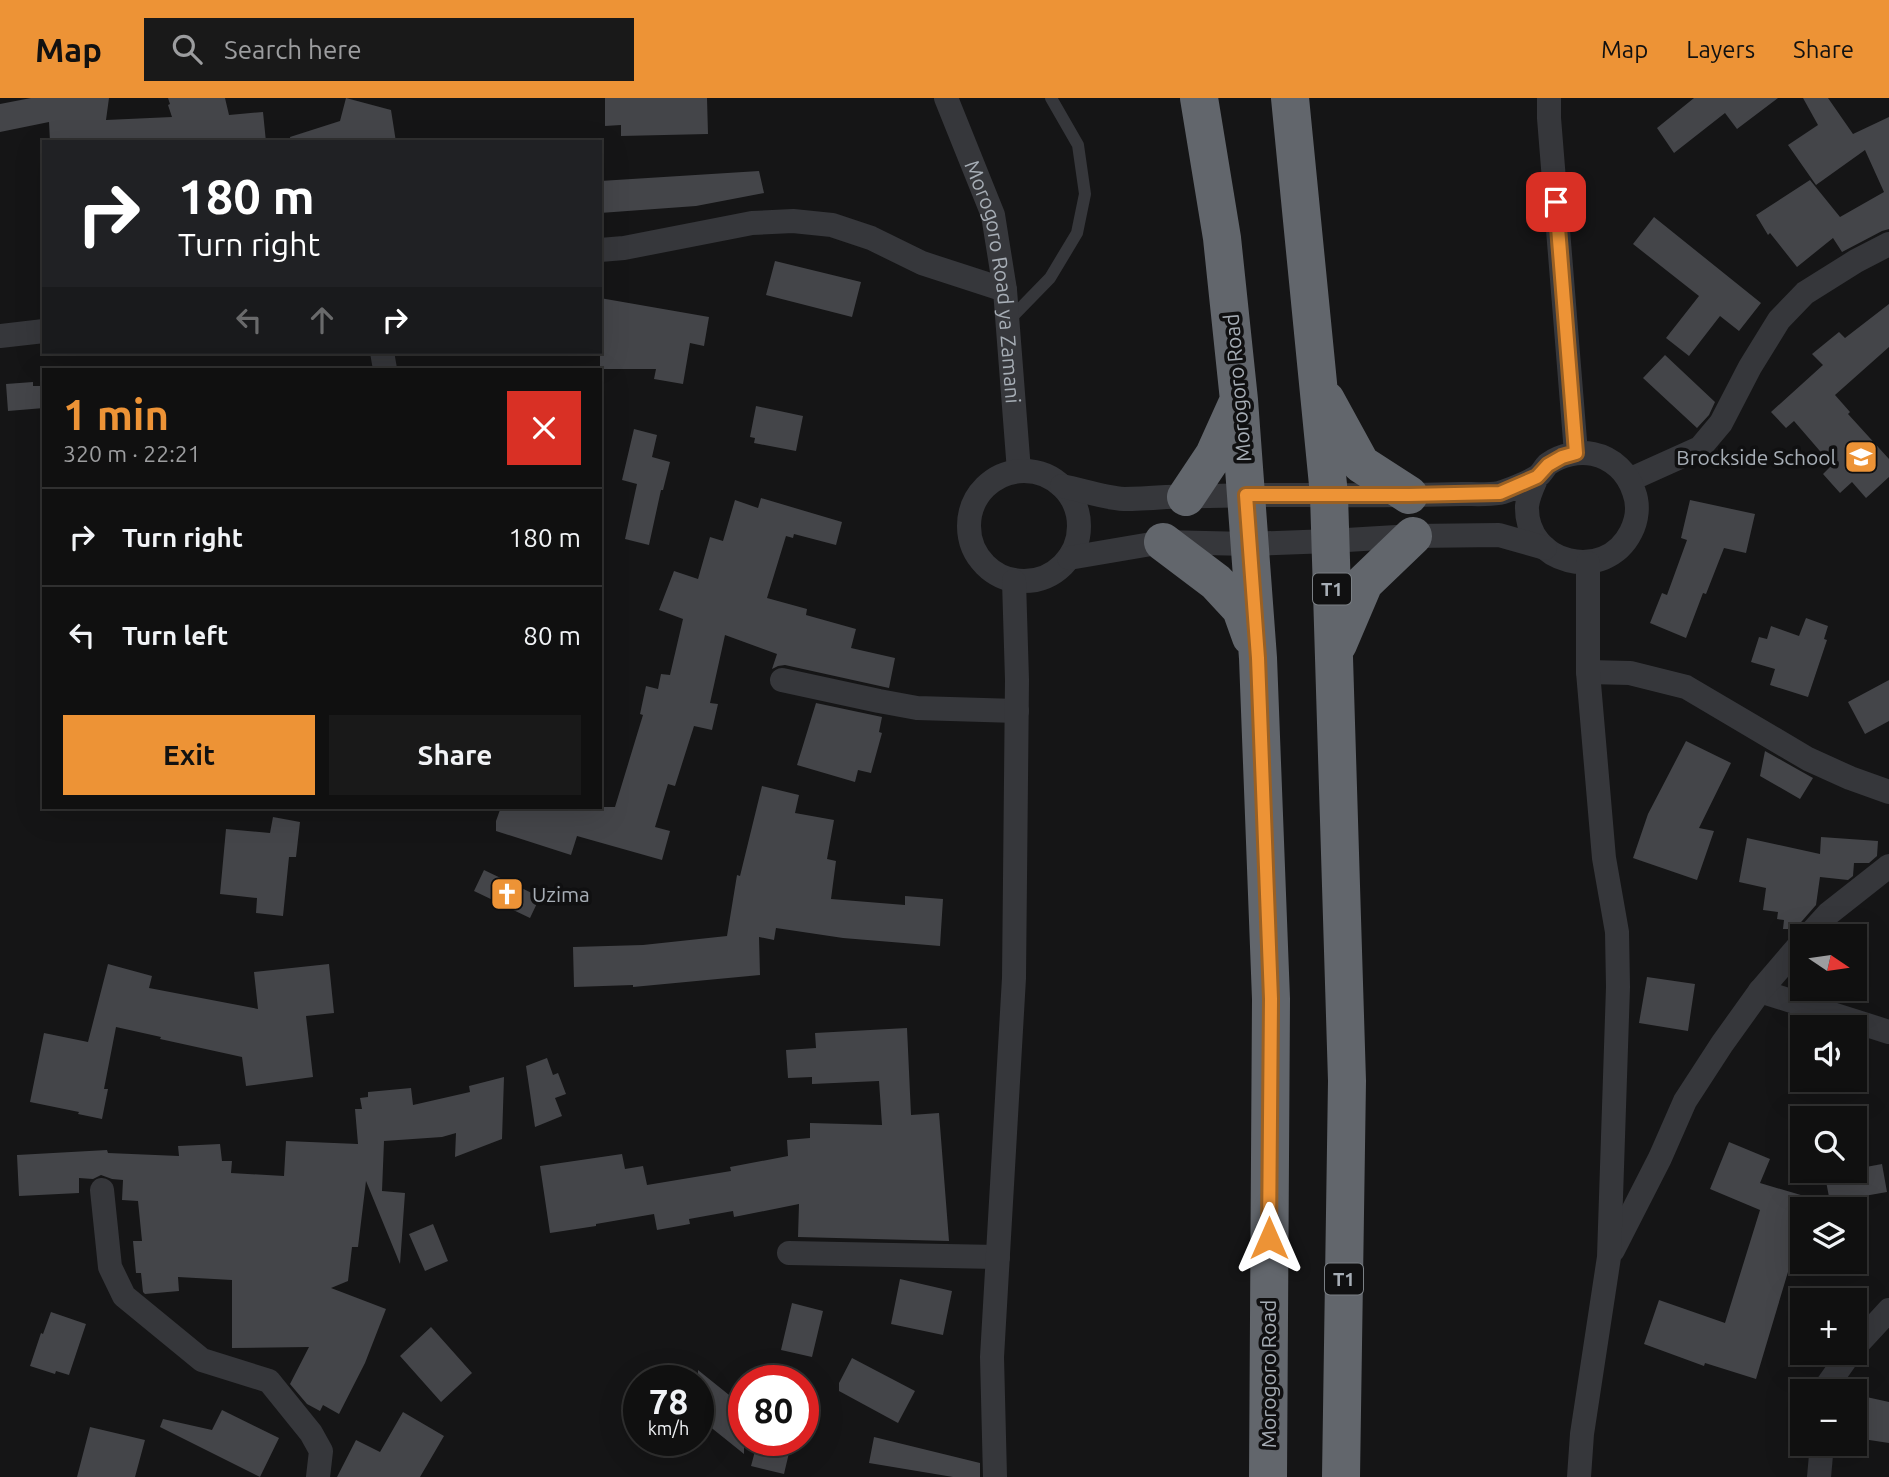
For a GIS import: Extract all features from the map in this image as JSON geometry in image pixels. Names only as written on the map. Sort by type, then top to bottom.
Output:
[{"type":"highway","name":"Morogoro Road","points":[[1199,98],[1222,238],[1239,400],[1258,658],[1271,999],[1268,1477]]},
{"type":"highway","name":"T1","points":[[1290,98],[1319,386],[1331,541],[1347,1081],[1341,1477]]},
{"type":"highway","points":[[1319,386],[1361,464],[1409,495]]},
{"type":"highway","points":[[1186,497],[1214,455],[1239,400]]},
{"type":"highway","points":[[1334,654],[1364,583],[1413,536]]},
{"type":"highway","points":[[1163,542],[1216,582],[1241,609],[1258,658]]},
{"type":"street","name":"Morogoro Road ya Zamani","points":[[946,98],[993,215],[1005,290],[1019,471]]},
{"type":"street","points":[[1549,98],[1576,453]]},
{"type":"street","points":[[602,250],[752,223],[819,223],[871,238],[922,263],[1005,290]]},
{"type":"street","points":[[1629,480],[1700,448],[1721,423],[1750,367],[1779,320],[1805,293],[1889,244]]},
{"type":"street","points":[[0,336],[42,331]]},
{"type":"street","points":[[1576,453],[1607,458],[1629,480],[1635,494],[1637,510],[1627,539],[1616,551],[1603,559],[1588,563],[1557,557],[1535,536],[1529,522],[1527,506],[1537,477],[1548,465],[1576,453]]},
{"type":"street","points":[[1019,471],[1049,477],[1062,486],[1072,498],[1079,528],[1076,544],[1059,569],[1030,581],[1014,581],[987,567],[971,540],[969,524],[979,495],[990,483],[1003,475],[1019,471]]},
{"type":"street","points":[[1062,486],[1122,499],[1246,495],[1409,495],[1500,493],[1537,477]]},
{"type":"street","points":[[1069,558],[1163,542],[1248,544],[1413,536],[1499,535],[1545,548]]},
{"type":"street","points":[[1579,1477],[1582,1434],[1609,1257],[1618,987],[1617,932],[1604,858],[1588,672],[1588,563]]},
{"type":"street","points":[[995,1477],[992,1357],[1014,978],[1017,711],[1014,581]]},
{"type":"street","points":[[1588,672],[1630,673],[1686,687],[1808,759],[1889,792]]},
{"type":"street","points":[[782,680],[917,708],[1017,711]]},
{"type":"street","points":[[1819,924],[1889,866]]},
{"type":"street","points":[[1609,1257],[1660,1158],[1685,1101],[1760,991],[1790,956]]},
{"type":"street","points":[[1760,991],[1889,1032]]},
{"type":"street","points":[[102,1190],[110,1267],[124,1296],[202,1360],[270,1381],[311,1433],[321,1451],[318,1477]]},
{"type":"street","points":[[789,1253],[998,1257]]},
{"type":"street","points":[[1867,1334],[1889,1310]]},
{"type":"street","points":[[1818,1477],[1821,1456]]},
{"type":"lane","points":[[1007,322],[1050,278],[1077,233],[1086,194],[1078,145],[1051,98]]},
{"type":"building","points":[[31,98],[109,98],[106,120],[172,117],[168,98],[225,98],[229,115],[263,112],[266,140],[50,140],[49,122],[0,132],[0,104]]},
{"type":"building","points":[[346,98],[391,110],[396,140],[291,140],[290,137],[340,121]]},
{"type":"building","points":[[605,98],[707,98],[708,134],[621,136],[621,125],[605,126]]},
{"type":"building","points":[[1694,98],[1778,98],[1737,129],[1725,113],[1674,153],[1657,128]]},
{"type":"building","points":[[1803,98],[1828,98],[1853,134],[1889,117],[1889,229],[1842,252],[1833,238],[1797,267],[1770,233],[1768,235],[1756,215],[1810,180],[1840,217],[1884,192],[1865,150],[1816,185],[1788,145],[1818,125]]},
{"type":"building","points":[[759,171],[764,193],[696,206],[602,213],[602,181]]},
{"type":"building","points":[[1654,217],[1761,303],[1739,331],[1720,316],[1689,356],[1666,338],[1699,296],[1633,244]]},
{"type":"building","points":[[775,261],[861,282],[852,317],[766,295]]},
{"type":"building","points":[[602,298],[709,317],[704,346],[690,343],[683,384],[654,379],[656,369],[600,368]]},
{"type":"building","points":[[1889,304],[1889,347],[1835,395],[1850,412],[1848,414],[1889,459],[1889,477],[1866,498],[1852,482],[1840,493],[1823,474],[1832,465],[1794,421],[1786,428],[1771,412],[1823,365],[1812,354],[1839,332],[1845,338]]},
{"type":"building","points":[[1665,355],[1715,402],[1709,415],[1697,428],[1643,378]]},
{"type":"building","points":[[33,382],[33,386],[42,386],[42,408],[8,411],[6,384]]},
{"type":"building","points":[[756,406],[803,416],[796,451],[754,443],[755,438],[750,437]]},
{"type":"building","points":[[634,429],[657,435],[652,457],[670,462],[649,545],[625,539],[637,484],[622,480]]},
{"type":"building","points":[[761,498],[842,522],[836,545],[794,534],[793,538],[786,536],[767,598],[807,609],[806,615],[856,629],[851,648],[895,658],[889,688],[785,665],[772,669],[777,654],[725,635],[710,703],[718,704],[712,730],[694,726],[675,786],[668,784],[655,827],[670,831],[662,860],[577,836],[571,855],[496,831],[500,809],[615,807],[643,715],[640,714],[646,686],[658,689],[661,674],[670,675],[683,619],[659,610],[674,571],[698,579],[710,537],[723,541],[735,500],[758,508]]},
{"type":"building","points":[[1690,500],[1755,514],[1746,553],[1724,548],[1686,638],[1650,623],[1662,593],[1667,595],[1687,540],[1681,538]]},
{"type":"building","points":[[1806,618],[1828,626],[1824,639],[1827,640],[1808,697],[1770,685],[1775,669],[1751,662],[1759,637],[1767,639],[1771,626],[1799,636]]},
{"type":"building","points":[[1889,680],[1889,721],[1865,734],[1848,702]]},
{"type":"building","points":[[816,703],[882,717],[879,732],[882,733],[871,773],[858,770],[855,782],[797,765]]},
{"type":"building","points":[[1686,741],[1731,763],[1699,828],[1714,831],[1697,880],[1633,858],[1648,814]]},
{"type":"building","points":[[1765,751],[1813,778],[1800,799],[1760,776]]},
{"type":"building","points":[[762,786],[799,795],[795,813],[834,820],[827,859],[836,861],[831,899],[905,905],[905,896],[943,899],[940,946],[843,938],[776,928],[774,940],[759,937],[760,975],[633,987],[574,987],[573,947],[643,945],[727,936],[737,875],[740,876]]},
{"type":"building","points":[[273,817],[300,822],[296,857],[289,857],[283,916],[256,913],[257,898],[220,894],[226,829],[270,833]]},
{"type":"building","points":[[1821,837],[1878,841],[1877,856],[1869,863],[1854,863],[1853,876],[1848,880],[1820,877],[1816,905],[1799,924],[1790,924],[1790,929],[1783,929],[1784,920],[1777,919],[1778,912],[1763,910],[1766,888],[1739,882],[1747,838],[1820,854]]},
{"type":"building","name":"Uzima","points":[[484,870],[540,897],[530,918],[474,891]]},
{"type":"building","points":[[108,964],[152,976],[149,988],[258,1009],[254,972],[329,964],[334,1013],[306,1016],[313,1077],[246,1086],[242,1057],[116,1027],[104,1089],[108,1089],[102,1119],[30,1102],[44,1033],[88,1042]]},
{"type":"building","points":[[1647,977],[1695,984],[1688,1031],[1639,1023]]},
{"type":"building","points":[[907,1028],[911,1115],[939,1113],[949,1241],[798,1237],[799,1204],[734,1217],[733,1211],[689,1219],[690,1224],[657,1230],[654,1214],[550,1233],[540,1166],[622,1154],[625,1169],[643,1166],[647,1185],[731,1171],[730,1167],[788,1156],[787,1140],[810,1138],[810,1123],[882,1125],[879,1081],[812,1084],[812,1077],[788,1078],[786,1050],[816,1048],[815,1033]]},
{"type":"building","points":[[547,1058],[553,1075],[558,1073],[566,1094],[555,1098],[562,1116],[535,1127],[526,1066]]},
{"type":"building","points":[[504,1077],[502,1139],[455,1157],[456,1133],[442,1137],[384,1141],[382,1191],[405,1193],[400,1264],[366,1181],[358,1247],[352,1247],[348,1281],[331,1288],[386,1309],[365,1363],[339,1414],[323,1405],[320,1411],[307,1404],[290,1384],[309,1347],[232,1348],[232,1280],[178,1277],[179,1291],[143,1292],[141,1273],[136,1273],[133,1241],[142,1241],[138,1201],[122,1200],[123,1180],[101,1175],[93,1179],[79,1178],[79,1193],[19,1196],[17,1155],[107,1150],[108,1153],[179,1156],[178,1146],[220,1144],[222,1161],[232,1161],[231,1173],[284,1176],[286,1141],[358,1144],[355,1109],[362,1109],[360,1098],[368,1097],[368,1092],[411,1088],[413,1105],[470,1092],[469,1086]]},
{"type":"building","points":[[1729,1142],[1770,1159],[1760,1183],[1808,1197],[1790,1197],[1790,1265],[1756,1379],[1705,1363],[1704,1366],[1644,1344],[1659,1300],[1725,1323],[1760,1210],[1710,1189]]},
{"type":"building","points":[[1882,1164],[1887,1192],[1858,1197],[1829,1197],[1826,1183],[1867,1183],[1867,1167]]},
{"type":"building","points":[[433,1224],[448,1261],[425,1271],[409,1234]]},
{"type":"building","points":[[900,1279],[952,1291],[943,1335],[891,1324]]},
{"type":"building","points":[[792,1303],[823,1311],[812,1357],[781,1350]]},
{"type":"building","points":[[51,1312],[86,1324],[69,1375],[56,1371],[55,1374],[30,1366]]},
{"type":"building","points":[[431,1327],[472,1373],[441,1402],[400,1356]]},
{"type":"building","points":[[852,1358],[915,1391],[898,1423],[839,1391],[839,1383]]},
{"type":"building","points":[[714,1383],[728,1394],[728,1441],[714,1430]]},
{"type":"building","points":[[1867,1397],[1889,1402],[1889,1443],[1867,1440]]},
{"type":"building","points":[[222,1410],[279,1438],[260,1477],[160,1427],[163,1419],[212,1430]]},
{"type":"building","points":[[403,1412],[444,1436],[420,1477],[337,1477],[356,1440],[380,1452]]},
{"type":"building","points":[[90,1427],[145,1440],[135,1477],[77,1477]]},
{"type":"building","points":[[874,1437],[980,1463],[980,1477],[953,1477],[869,1463]]},
{"type":"building","points":[[754,1456],[788,1456],[784,1474],[751,1466]]},
{"type":"place","name":"Brockside School","points":[[1861,457]]},
{"type":"place","name":"Uzima","points":[[507,894]]},
{"type":"route","points":[[1269,1238],[1271,999],[1258,658],[1246,495],[1500,493],[1537,477],[1548,465],[1576,453],[1556,202]]}]
